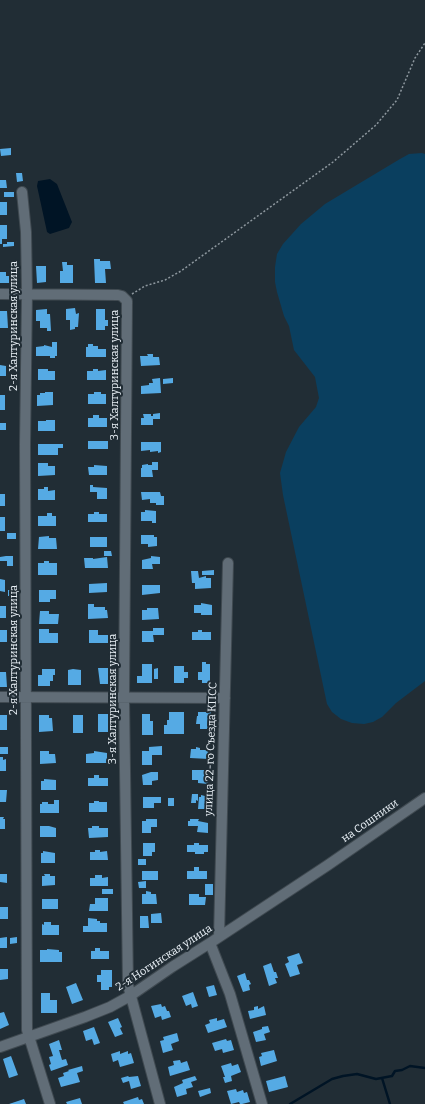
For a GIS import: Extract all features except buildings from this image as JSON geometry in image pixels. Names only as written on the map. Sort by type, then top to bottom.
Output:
[{"type":"street","name":"2-я Халтуринская улица","points":[[22,192],[26,232],[27,293],[25,444],[26,1018],[28,1038],[38,1063],[50,1104]]},
{"type":"street","points":[[0,294],[27,293],[121,297]]},
{"type":"street","name":"3-я Халтуринская улица","points":[[121,297],[127,301],[124,698],[128,985],[160,1104]]},
{"type":"street","name":"улица 22-го Съезда КПСС","points":[[219,937],[228,563]]},
{"type":"street","points":[[0,697],[225,698]]},
{"type":"street","name":"на Сошники","points":[[328,865],[425,798]]},
{"type":"street","name":"2-я Ногинская улица","points":[[0,1047],[92,1014],[130,996],[328,865]]},
{"type":"street","points":[[210,943],[230,994],[262,1104]]},
{"type":"path","points":[[121,297],[145,286],[165,280],[181,271],[333,162],[376,125],[397,100],[415,58],[425,43]]},
{"type":"shaded area","points":[[409,154],[425,154],[425,681],[396,703],[382,717],[373,722],[364,724],[352,723],[341,719],[332,712],[327,704],[283,495],[280,473],[286,452],[299,427],[316,407],[319,398],[315,377],[294,350],[289,326],[284,316],[277,292],[275,267],[277,254],[283,244],[301,224],[325,204]]},
{"type":"shaded area","points":[[50,179],[57,184],[72,222],[69,228],[50,234],[47,232],[37,186],[38,181]]},
{"type":"waterway","points":[[290,1104],[332,1079],[343,1076],[357,1074],[376,1079],[392,1076],[395,1071],[402,1070],[410,1066],[425,1068]]},
{"type":"waterway","points":[[382,1078],[390,1104]]}]
